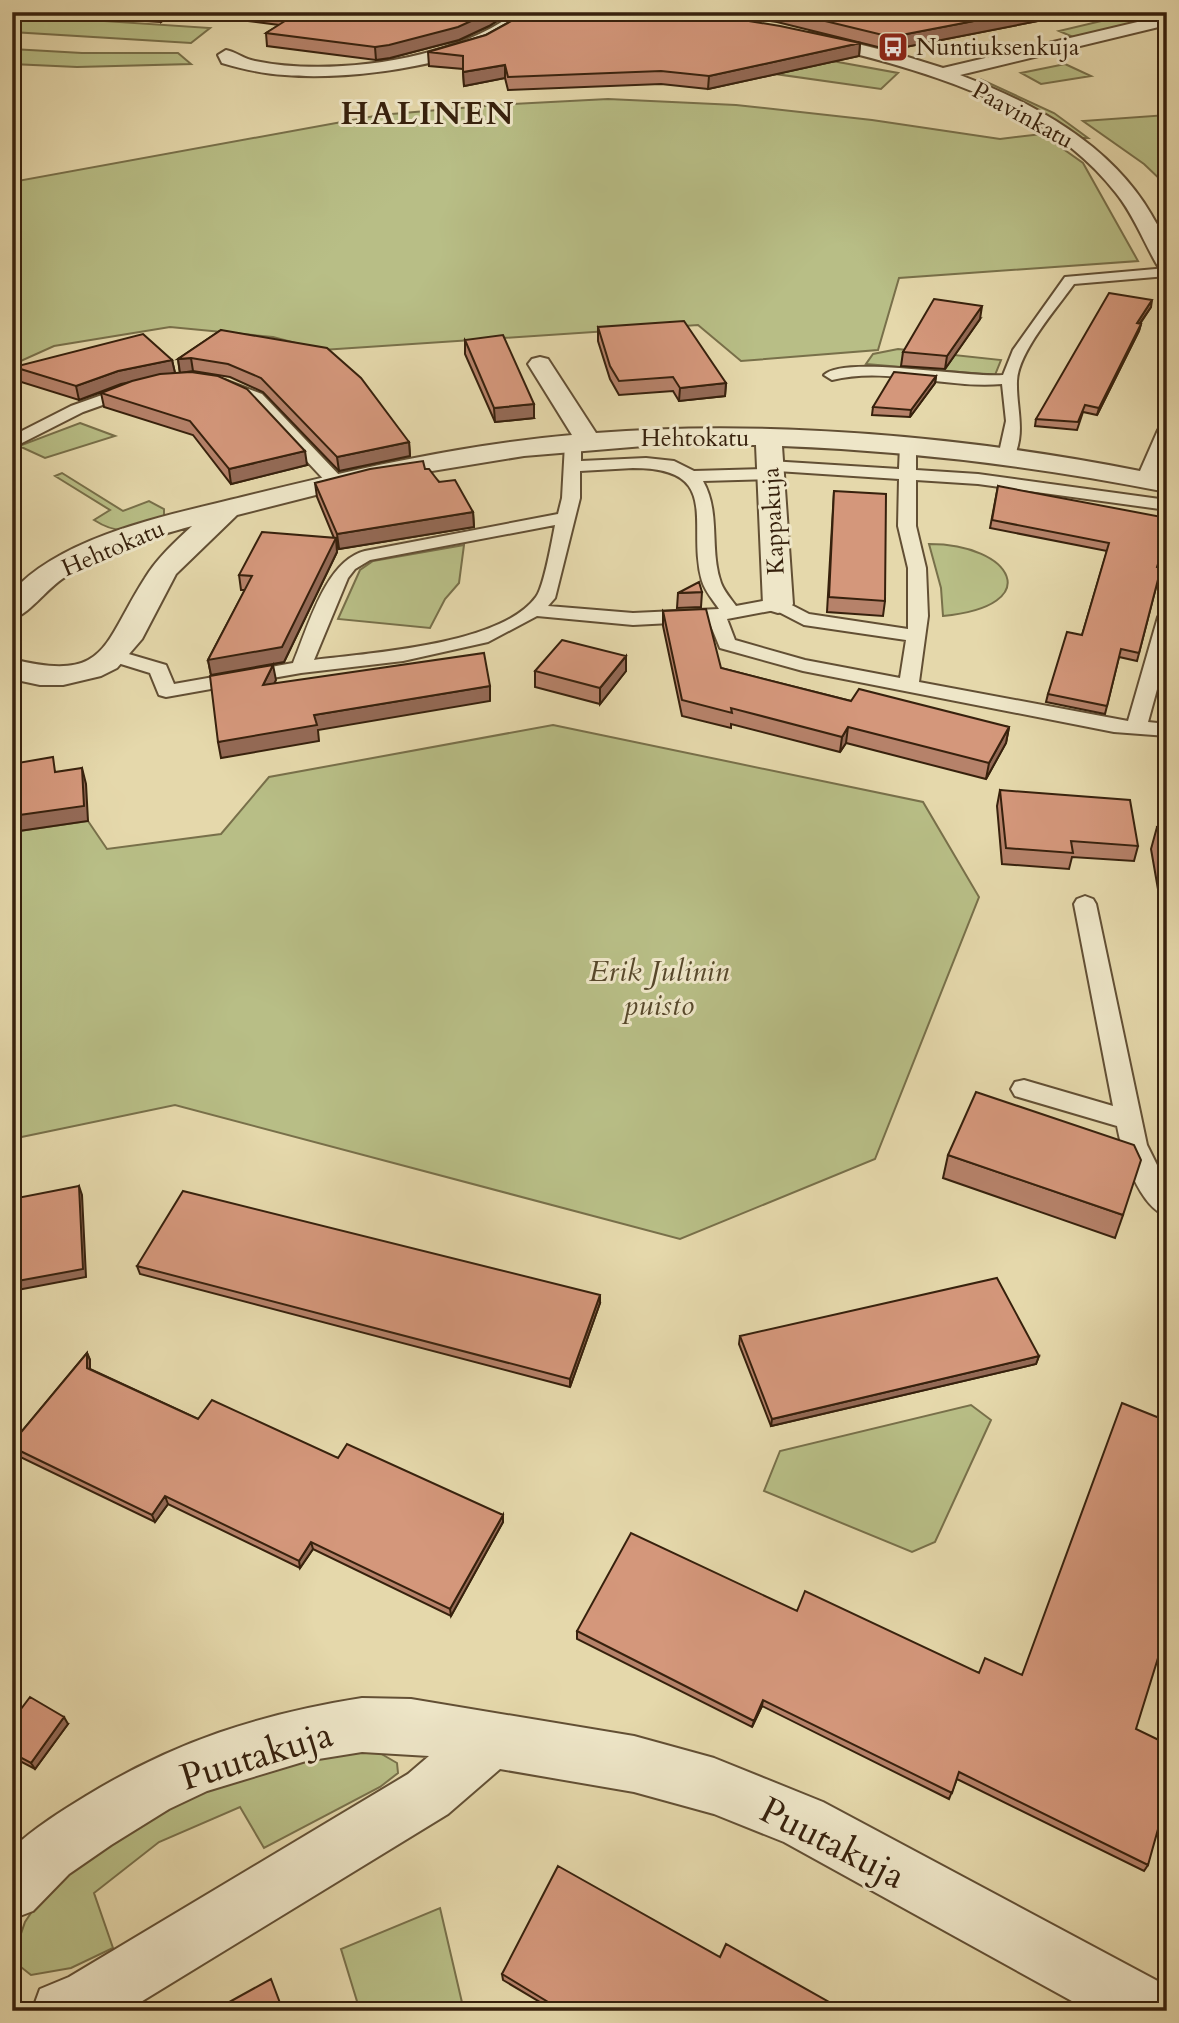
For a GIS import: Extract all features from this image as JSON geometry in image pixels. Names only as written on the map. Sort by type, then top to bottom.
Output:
[{"type":"street","points":[[226,55],[228,59],[236,62],[301,70],[343,69],[413,61],[452,52],[487,39],[526,12]]},
{"type":"street","points":[[940,74],[1167,20]]},
{"type":"street","name":"Paavinkatu","points":[[796,34],[892,57],[940,74],[1023,110],[1091,155],[1118,182],[1134,204],[1167,263]]},
{"type":"street","points":[[540,364],[578,451]]},
{"type":"street","name":"Hehtokatu","points":[[12,610],[38,582],[77,559],[190,517],[335,481],[449,460],[578,451],[684,436],[908,444],[1158,482]]},
{"type":"street","points":[[1158,482],[1167,436]]},
{"type":"street","name":"Kappakuja","points":[[769,439],[778,604]]},
{"type":"street","name":"Hehtokatu","points":[[115,656],[127,639],[160,576],[228,509]]},
{"type":"street","points":[[12,668],[35,676],[65,676],[93,668],[115,656]]},
{"type":"street","name":"Puutakuja","points":[[12,1890],[49,1854],[91,1825],[149,1789],[200,1765],[306,1734],[362,1725],[411,1726],[634,1764],[714,1786],[790,1817],[1151,2011]]},
{"type":"street","points":[[62,2011],[90,1998],[428,1794],[490,1741]]},
{"type":"lane","points":[[1006,457],[1014,421],[1009,379],[1020,350],[1070,280],[1167,272]]},
{"type":"lane","points":[[832,375],[842,370],[868,370],[987,382],[1009,379]]},
{"type":"lane","points":[[207,382],[233,387],[256,397],[335,481]]},
{"type":"lane","points":[[12,443],[77,409],[114,394],[148,385]]},
{"type":"lane","points":[[908,444],[907,526],[917,568],[919,616],[909,685]]},
{"type":"lane","points":[[115,656],[159,669],[166,691],[301,667],[403,655],[481,638],[525,617],[546,598],[571,498],[578,451],[667,465],[688,471],[700,488],[707,519],[706,548],[711,584],[724,613],[727,644],[803,665],[1114,726],[1167,730]]},
{"type":"lane","points":[[691,476],[770,470],[909,473],[1069,490],[1167,505]]},
{"type":"lane","points":[[301,667],[339,577],[349,565],[365,556],[566,518]]},
{"type":"lane","points":[[533,610],[633,619],[724,613],[778,604],[804,619],[916,636]]},
{"type":"lane","points":[[1136,728],[1167,617]]},
{"type":"lane","points":[[1084,904],[1134,1145],[1150,1183],[1167,1205]]},
{"type":"lane","points":[[1024,1089],[1129,1120]]},
{"type":"green space","points":[[30,12],[81,12],[73,19],[210,28],[191,43],[12,32],[12,24]]},
{"type":"green space","points":[[1151,12],[1164,12],[1146,20],[1073,37],[1059,31],[1118,17],[1129,20],[1152,14]]},
{"type":"green space","points":[[12,49],[82,53],[178,53],[191,64],[77,67],[12,64]]},
{"type":"green space","points":[[794,54],[898,73],[881,89],[754,71]]},
{"type":"green space","points":[[1065,64],[1091,76],[1041,84],[1021,73]]},
{"type":"green space","points":[[980,79],[1054,113],[1088,138],[1081,138],[1025,104],[973,81]]},
{"type":"green space","points":[[608,99],[736,105],[872,120],[1000,139],[1042,134],[1083,163],[1138,261],[899,278],[878,350],[741,361],[698,325],[322,350],[273,337],[170,327],[54,346],[12,365],[12,182],[380,115]]},
{"type":"green space","points":[[1167,115],[1167,186],[1144,164],[1083,121]]},
{"type":"green space","points":[[898,349],[1001,360],[995,375],[866,364],[873,354]]},
{"type":"green space","points":[[80,423],[115,436],[45,458],[19,446]]},
{"type":"green space","points":[[62,473],[123,511],[149,501],[164,509],[164,519],[129,530],[113,529],[104,525],[94,520],[110,510],[55,476]]},
{"type":"green space","points":[[929,544],[958,547],[981,554],[998,564],[1007,576],[1006,589],[997,601],[976,610],[943,616],[941,588]]},
{"type":"green space","points":[[464,545],[459,583],[445,599],[430,628],[338,619],[360,570],[373,561]]},
{"type":"green space","name":"Erik Julinin puisto","points":[[553,725],[923,802],[979,897],[875,1159],[680,1239],[175,1105],[12,1139],[12,832],[88,821],[107,849],[221,834],[269,777]]},
{"type":"green space","points":[[971,1405],[991,1420],[935,1542],[912,1552],[764,1491],[780,1451]]},
{"type":"green space","points":[[378,1752],[397,1763],[398,1773],[380,1787],[264,1848],[240,1807],[159,1842],[94,1893],[113,1948],[71,1968],[31,1975],[12,1960],[25,1922],[49,1886],[88,1851],[200,1788],[315,1753]]},
{"type":"green space","points":[[440,1908],[464,2011],[360,2011],[341,1949]]},
{"type":"building","points":[[281,12],[491,12],[458,27],[375,47],[266,33],[296,14]]},
{"type":"building","points":[[523,12],[693,12],[780,26],[860,43],[709,76],[661,71],[508,77],[505,65],[463,72],[463,56],[428,52],[486,35]]},
{"type":"building","points":[[788,12],[1021,12],[891,37]]},
{"type":"building","points":[[1109,293],[1152,300],[1137,323],[1141,324],[1099,408],[1085,405],[1078,422],[1036,419]]},
{"type":"building","points":[[934,299],[982,306],[947,356],[903,352]]},
{"type":"building","points":[[684,321],[726,383],[680,388],[673,377],[619,381],[610,366],[598,327]]},
{"type":"building","points":[[221,330],[327,348],[361,378],[409,442],[337,457],[261,378],[228,364],[191,358],[178,359]]},
{"type":"building","points":[[143,334],[172,360],[118,371],[76,386],[14,367]]},
{"type":"building","points":[[503,335],[534,404],[494,408],[465,340]]},
{"type":"building","points":[[191,372],[218,376],[247,389],[305,451],[229,469],[190,421],[101,393],[160,374]]},
{"type":"building","points":[[894,372],[936,376],[911,410],[873,407]]},
{"type":"building","points":[[423,461],[425,469],[429,469],[439,482],[455,480],[473,512],[337,534],[315,483],[370,469]]},
{"type":"building","points":[[998,486],[1167,518],[1167,537],[1157,567],[1161,568],[1139,653],[1121,649],[1107,706],[1048,694],[1067,632],[1082,635],[1109,543],[992,520]]},
{"type":"building","points":[[834,491],[886,494],[885,601],[829,597]]},
{"type":"building","points":[[262,532],[336,538],[282,647],[208,660],[252,576],[239,575]]},
{"type":"building","points":[[699,582],[702,592],[678,593]]},
{"type":"building","points":[[706,609],[721,668],[851,701],[859,689],[1009,727],[989,763],[848,727],[842,737],[731,708],[732,713],[682,700],[663,611]]},
{"type":"building","points":[[562,640],[626,656],[600,688],[535,671]]},
{"type":"building","points":[[484,653],[490,686],[314,715],[317,725],[218,742],[210,676],[273,665],[263,685]]},
{"type":"building","points":[[53,757],[55,772],[82,768],[84,806],[12,816],[12,764]]},
{"type":"building","points":[[1000,790],[1130,800],[1138,846],[1071,841],[1073,853],[1006,848]]},
{"type":"building","points":[[1157,827],[1167,828],[1167,880]]},
{"type":"building","points":[[976,1092],[1134,1145],[1141,1160],[1123,1215],[948,1155]]},
{"type":"building","points":[[79,1186],[83,1269],[12,1282],[12,1199]]},
{"type":"building","points":[[183,1191],[600,1295],[570,1379],[137,1266]]},
{"type":"building","points":[[997,1278],[1039,1356],[772,1419],[740,1336]]},
{"type":"building","points":[[87,1353],[87,1368],[198,1419],[212,1400],[338,1458],[347,1444],[503,1515],[450,1609],[311,1542],[299,1561],[165,1496],[152,1515],[12,1447],[12,1443]]},
{"type":"building","points":[[1122,1403],[1167,1421],[1167,1629],[1136,1729],[1167,1744],[1167,1797],[1148,1865],[959,1772],[952,1793],[763,1700],[754,1721],[577,1631],[631,1533],[797,1611],[805,1591],[979,1673],[985,1658],[1022,1675]]},
{"type":"building","points":[[30,1697],[64,1717],[31,1763],[12,1753],[12,1721]]},
{"type":"building","points":[[558,1866],[720,1957],[726,1944],[845,2011],[563,2011],[502,1974]]},
{"type":"building","points":[[271,1979],[283,2011],[224,2011],[222,2006]]},
{"type":"place","name":"Nuntiuksenkuja","points":[[893,47]]},
{"type":"district","name":"HALINEN","points":[[428,113]]}]
